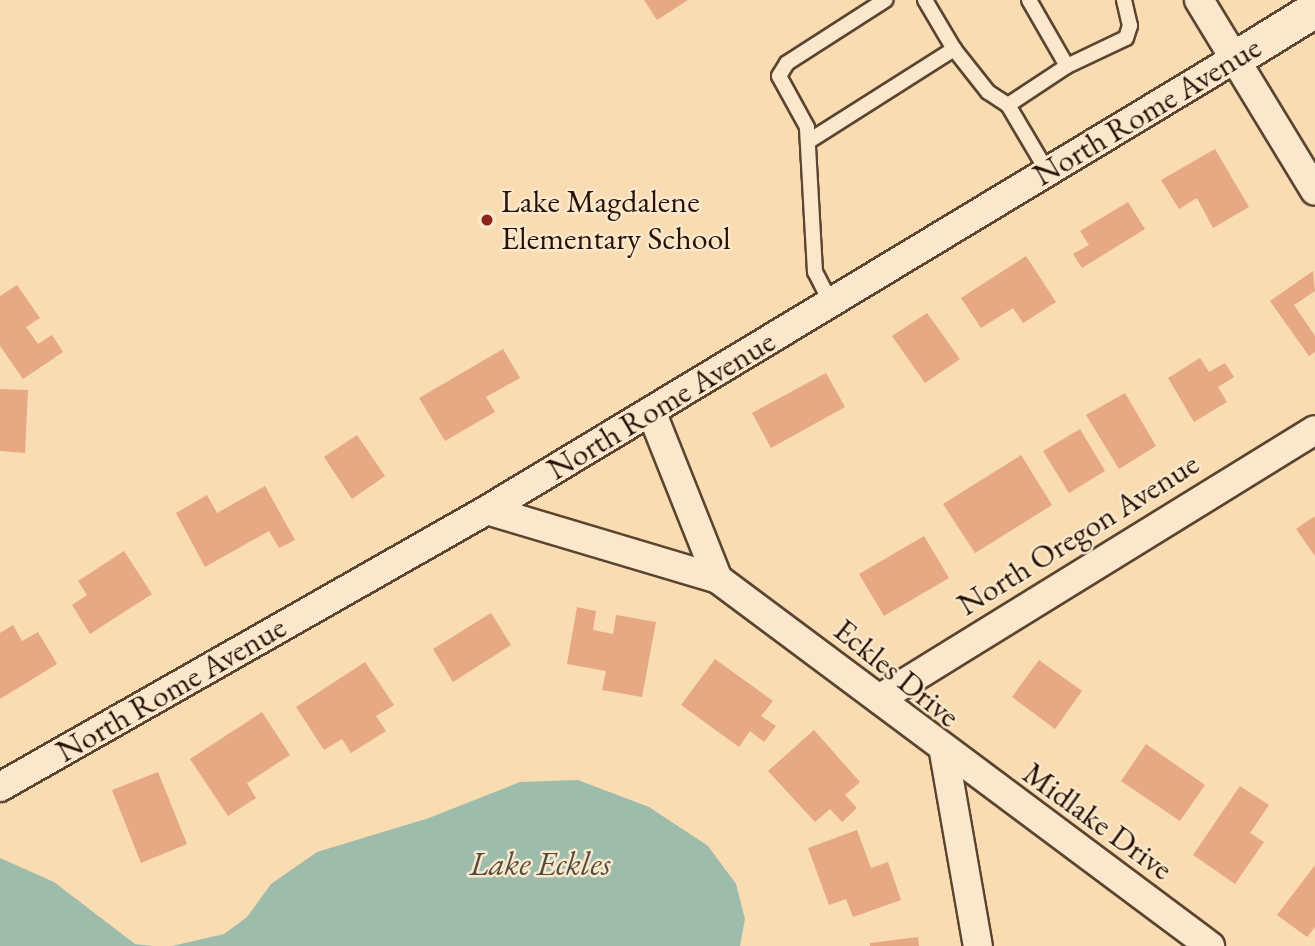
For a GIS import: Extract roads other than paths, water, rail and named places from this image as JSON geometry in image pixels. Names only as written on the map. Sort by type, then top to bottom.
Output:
[{"type":"street","points":[[1199,0],[1315,191]]},
{"type":"street","name":"North Rome Avenue","points":[[0,787],[487,510],[1315,9]]},
{"type":"street","points":[[651,411],[718,579]]},
{"type":"street","name":"North Oregon Avenue","points":[[878,699],[1315,430]]},
{"type":"street","name":"Eckles Drive","points":[[487,510],[718,579],[944,752],[978,946]]},
{"type":"street","name":"Midlake Drive","points":[[944,752],[1210,946]]},
{"type":"lane","points":[[831,303],[816,272],[807,127],[779,76],[787,63],[885,0]]},
{"type":"lane","points":[[925,0],[954,49],[988,92],[1008,105],[1047,171]]},
{"type":"lane","points":[[1029,0],[1067,66]]},
{"type":"lane","points":[[1008,105],[1067,66],[1126,38],[1130,26],[1125,0]]},
{"type":"lane","points":[[808,141],[954,49]]},
{"type":"water","name":"Lake Eckles","points":[[578,780],[649,807],[708,846],[736,884],[745,919],[740,946],[172,946],[224,934],[247,917],[271,884],[317,852],[429,818],[520,782]]},
{"type":"water","points":[[0,858],[54,882],[135,944],[153,946],[0,946]]},
{"type":"place","name":"Lake Magdalene Elementary School","points":[[487,220]]}]
